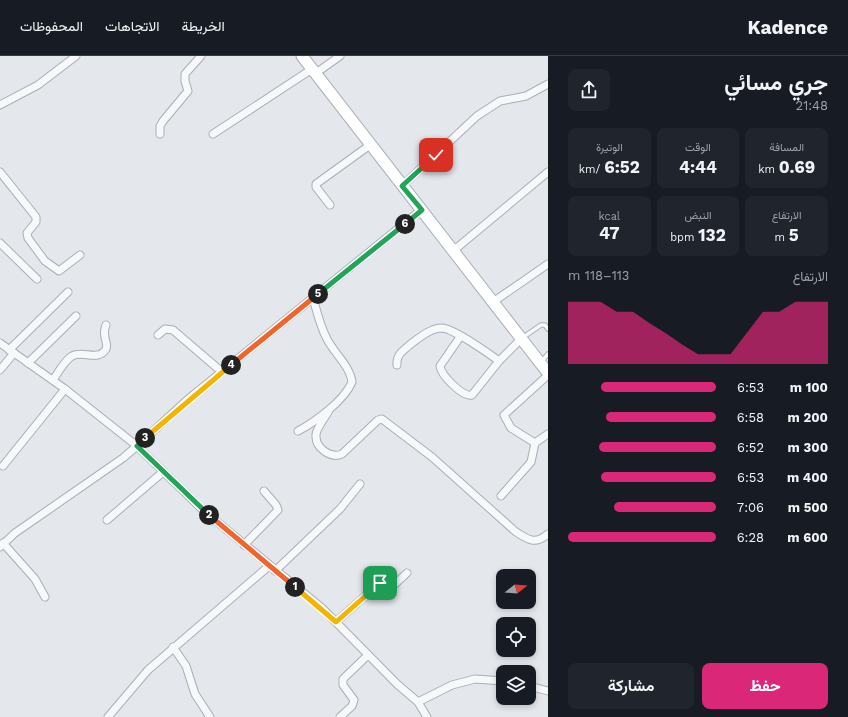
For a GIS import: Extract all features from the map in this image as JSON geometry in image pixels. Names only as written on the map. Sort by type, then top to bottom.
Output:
[{"type":"main road","points":[[302,56],[548,374]]},
{"type":"street","points":[[0,105],[38,85],[76,56]]},
{"type":"street","points":[[160,134],[163,121],[188,91],[185,81],[185,74],[201,56]]},
{"type":"street","points":[[213,134],[340,56]]},
{"type":"street","points":[[402,186],[477,116],[500,101],[526,96],[548,84]]},
{"type":"street","points":[[330,205],[316,187],[316,184],[370,145]]},
{"type":"street","points":[[0,172],[36,217],[36,222],[27,233],[28,238],[45,261],[59,271],[80,255]]},
{"type":"street","points":[[453,251],[548,172]]},
{"type":"street","points":[[45,597],[35,579],[1,545],[123,458],[222,372],[422,210]]},
{"type":"street","points":[[0,243],[37,279]]},
{"type":"street","points":[[493,302],[548,264]]},
{"type":"street","points":[[0,370],[12,352],[68,292]]},
{"type":"street","points":[[298,431],[315,422],[329,410],[351,385],[352,379],[327,340],[313,298]]},
{"type":"street","points":[[28,363],[76,316]]},
{"type":"street","points":[[53,380],[71,357],[82,354],[93,356],[101,354],[106,349],[107,343],[103,332],[106,325]]},
{"type":"street","points":[[158,335],[165,329],[173,330],[222,372]]},
{"type":"street","points":[[397,365],[396,359],[401,352],[422,335],[436,329],[448,330],[499,361]]},
{"type":"street","points":[[460,337],[440,366],[441,370],[456,388],[468,396],[472,395],[499,361],[521,339]]},
{"type":"street","points":[[0,343],[53,380],[137,446],[204,511],[275,571],[314,601],[397,684],[418,702],[428,717]]},
{"type":"street","points":[[536,443],[511,428],[504,416],[548,374]]},
{"type":"street","points":[[4,466],[64,389]]},
{"type":"street","points":[[329,410],[315,434],[316,441],[322,450],[331,456],[336,457],[342,454],[378,420],[382,419],[432,458],[516,532],[530,541],[535,542],[548,534]]},
{"type":"street","points":[[502,496],[531,462],[536,443],[548,434]]},
{"type":"street","points":[[107,520],[163,472]]},
{"type":"street","points":[[275,571],[334,515],[353,495],[360,484]]},
{"type":"street","points":[[244,545],[278,510],[276,505],[264,491]]},
{"type":"street","points":[[108,717],[148,670],[269,566]]},
{"type":"street","points":[[336,622],[382,581],[394,585],[407,573]]},
{"type":"street","points":[[173,647],[186,666],[195,694],[210,717]]},
{"type":"street","points":[[340,717],[352,706],[354,700],[343,685],[343,679],[368,655]]},
{"type":"street","points":[[418,702],[452,685],[475,680],[496,681]]},
{"type":"street","points":[[536,688],[548,691]]},
{"type":"lane","points":[[521,339],[541,325],[545,325],[548,329]]},
{"type":"lane","points":[[540,363],[548,354]]},
{"type":"route","points":[[380,583],[336,622],[314,601],[269,566],[204,511],[137,446],[187,400],[422,210],[402,186],[436,155]]}]
